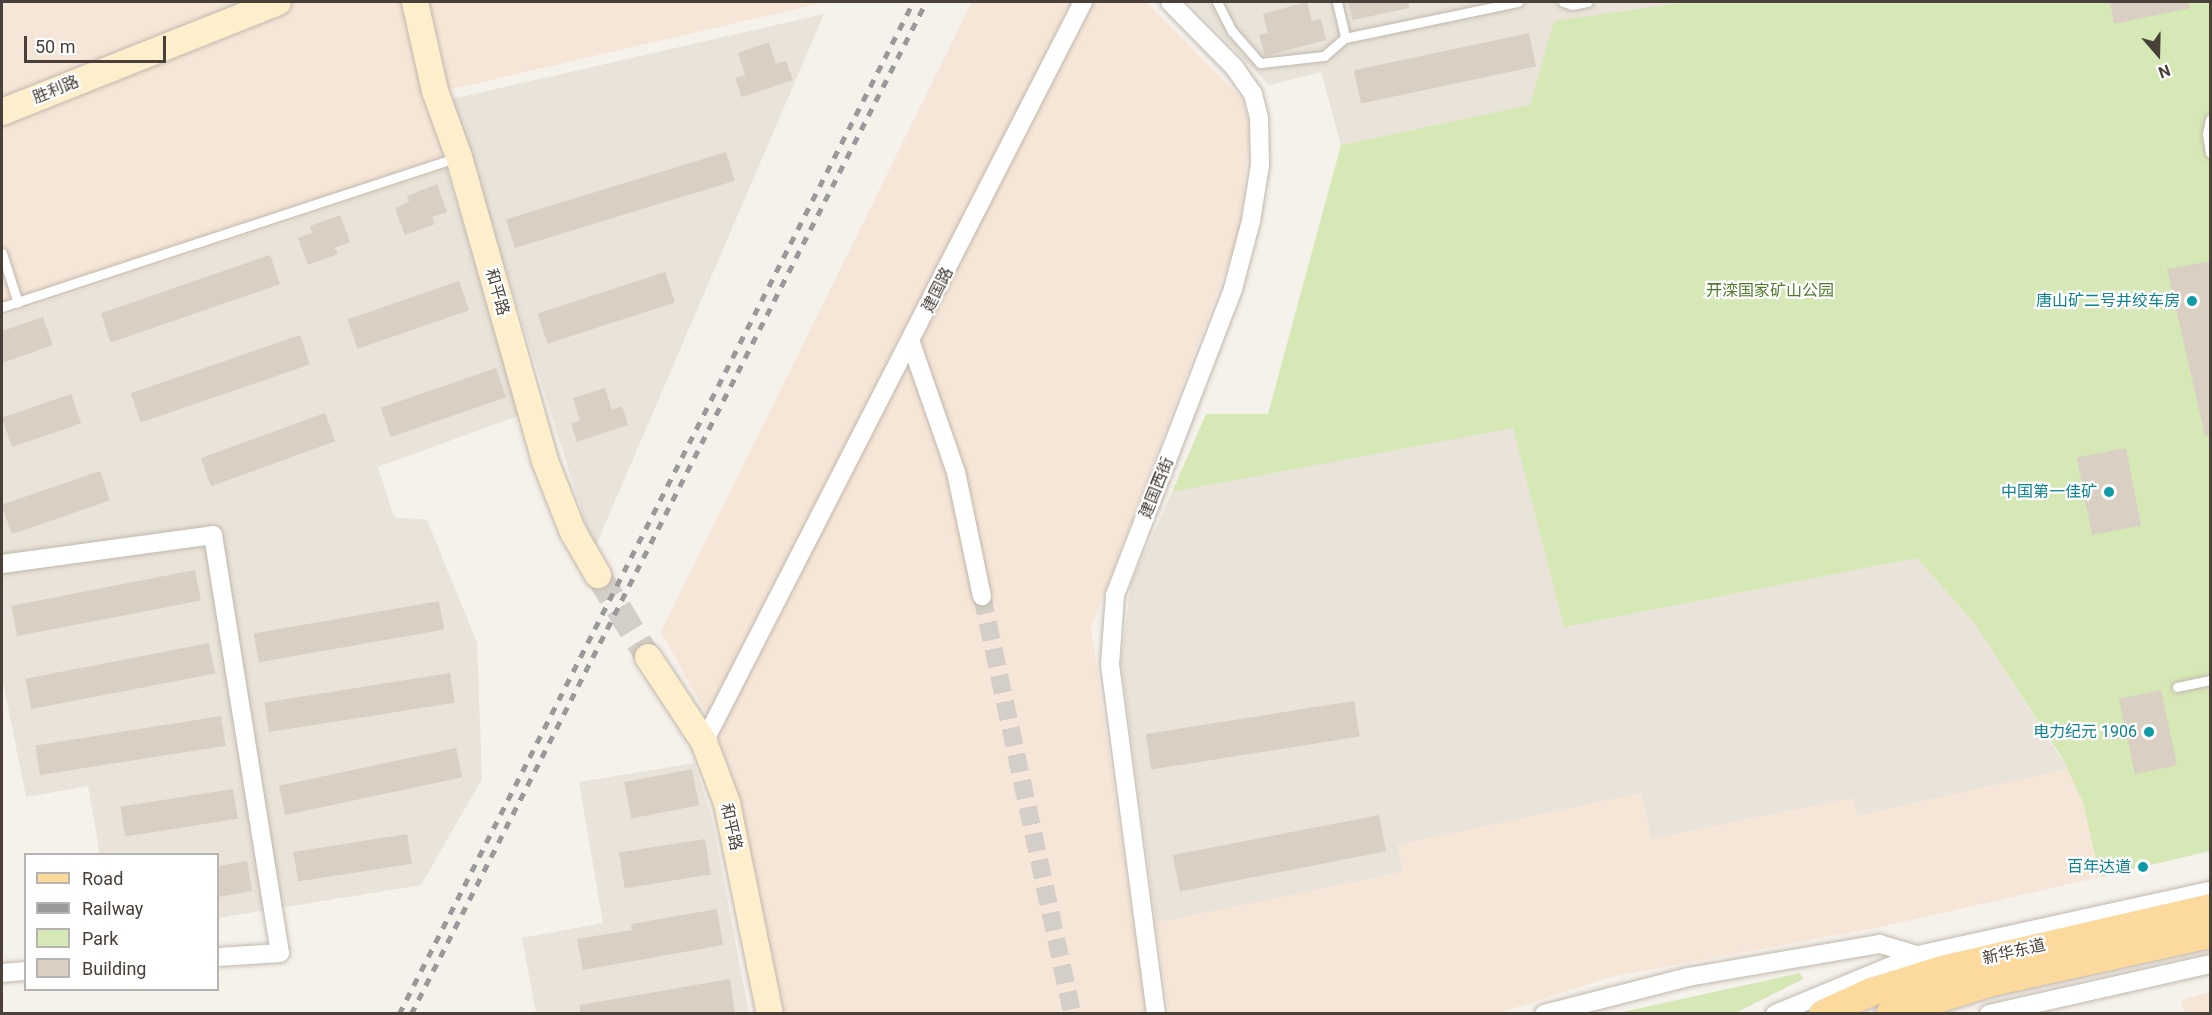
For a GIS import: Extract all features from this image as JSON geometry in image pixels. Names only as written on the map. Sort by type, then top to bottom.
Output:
[{"type":"main road","name":"新华东道","points":[[1823,1014],[1871,992],[1942,970],[2211,908]]},
{"type":"main road","name":"新华东道","points":[[1890,1014],[1992,982],[2211,934]]},
{"type":"street","name":"胜利路","points":[[2,112],[279,2]]},
{"type":"street","name":"和平路","points":[[415,2],[435,91],[459,157],[546,461],[573,532],[598,575]]},
{"type":"street","name":"建国路","points":[[704,742],[911,343],[1083,2]]},
{"type":"street","name":"建国西街","points":[[1156,1014],[1110,665],[1115,595],[1233,289],[1251,221],[1260,165],[1259,118],[1253,94],[1234,67],[1170,2]]},
{"type":"street","points":[[911,343],[956,472],[982,596]]},
{"type":"street","points":[[2,564],[213,535],[280,953],[219,957]]},
{"type":"street","name":"和平路","points":[[648,657],[704,742],[727,803],[770,1014]]},
{"type":"street","points":[[1775,1014],[1918,955],[2211,891]]},
{"type":"street","points":[[1544,1014],[1688,977],[1880,944],[1918,955],[1942,970]]},
{"type":"street","points":[[1989,1014],[2211,964]]},
{"type":"street","points":[[2,972],[24,971]]},
{"type":"lane","points":[[1217,2],[1232,31],[1260,63],[1324,56],[1345,38],[1518,2]]},
{"type":"lane","points":[[1338,2],[1345,38]]},
{"type":"lane","points":[[1563,2],[1572,5],[1588,2]]},
{"type":"lane","points":[[2211,120],[2207,134],[2211,153]]},
{"type":"lane","points":[[2,308],[459,157]]},
{"type":"lane","points":[[2,254],[18,303]]},
{"type":"lane","points":[[2177,687],[2211,680]]},
{"type":"shaded area","points":[[2,2],[826,2],[426,95],[447,169],[2,315]]},
{"type":"shaded area","points":[[972,2],[1146,2],[1243,100],[1250,132],[1239,235],[1091,628],[1146,1013],[780,1013],[730,771],[716,732],[661,632]]},
{"type":"shaded area","points":[[1188,2],[1688,2],[1554,22],[1531,105],[1341,145],[1321,72],[1269,85]]},
{"type":"shaded area","points":[[824,14],[594,550],[452,99]]},
{"type":"shaded area","points":[[447,169],[520,415],[378,467],[394,517],[427,520],[477,643],[482,779],[421,885],[219,918],[219,853],[100,853],[88,786],[26,797],[2,677],[2,316]]},
{"type":"shaded area","points":[[1513,427],[1564,627],[1917,558],[1975,624],[2068,769],[1857,816],[1853,798],[1651,839],[1641,793],[1398,845],[1403,872],[1156,923],[1121,662],[1131,583],[1172,492]]},
{"type":"shaded area","points":[[694,763],[712,818],[749,1013],[536,1013],[522,938],[603,923],[579,782]]},
{"type":"shaded area","points":[[2068,769],[2083,803],[2100,877],[1881,927],[1610,977],[1497,1014],[1169,1013],[1156,923],[1403,872],[1398,845],[1641,793],[1651,839],[1853,798],[1857,816]]},
{"type":"shaded area","points":[[2210,992],[2210,1013],[2184,1013],[2181,1000]]},
{"type":"green space","name":"开滦国家矿山公园","points":[[1688,2],[2210,2],[2210,851],[2100,877],[2083,803],[2064,761],[1975,624],[1917,558],[1564,627],[1513,428],[1172,492],[1206,414],[1268,414],[1341,145],[1530,105],[1554,21]]},
{"type":"green space","points":[[1800,973],[1803,979],[1735,1013],[1618,1013]]},
{"type":"building","points":[[1307,2],[1312,21],[1321,19],[1326,40],[1265,56],[1259,35],[1268,33],[1263,14]]},
{"type":"building","points":[[1348,2],[1408,2],[1409,8],[1353,20]]},
{"type":"building","points":[[2110,2],[2189,2],[2190,8],[2114,24]]},
{"type":"building","points":[[1529,33],[1536,66],[1361,103],[1354,70]]},
{"type":"building","points":[[769,42],[776,64],[786,61],[793,80],[742,97],[735,78],[745,75],[738,53]]},
{"type":"building","points":[[726,152],[735,181],[515,248],[506,219]]},
{"type":"building","points":[[437,184],[447,212],[432,217],[435,224],[405,235],[395,208],[409,202],[407,196]]},
{"type":"building","points":[[340,215],[350,242],[335,248],[338,254],[308,265],[298,238],[312,233],[310,226]]},
{"type":"building","points":[[270,255],[280,284],[111,343],[101,313]]},
{"type":"building","points":[[2211,261],[2211,435],[2205,436],[2167,269]]},
{"type":"building","points":[[665,272],[675,302],[547,344],[538,313]]},
{"type":"building","points":[[459,281],[469,310],[358,349],[347,319]]},
{"type":"building","points":[[43,317],[53,345],[2,363],[2,331]]},
{"type":"building","points":[[300,335],[310,364],[141,423],[131,393]]},
{"type":"building","points":[[496,368],[506,397],[391,437],[381,408]]},
{"type":"building","points":[[605,388],[612,410],[622,406],[628,425],[577,442],[571,424],[580,420],[573,398]]},
{"type":"building","points":[[71,394],[81,423],[12,447],[2,418]]},
{"type":"building","points":[[325,413],[335,441],[211,486],[201,458]]},
{"type":"building","name":"中国第一佳矿","points":[[2126,448],[2141,526],[2092,535],[2077,458]]},
{"type":"building","points":[[100,471],[110,500],[12,534],[2,505]]},
{"type":"building","points":[[195,570],[201,600],[17,636],[11,606]]},
{"type":"building","points":[[439,601],[444,630],[259,662],[254,634]]},
{"type":"building","points":[[209,643],[215,673],[31,709],[25,679]]},
{"type":"building","points":[[450,673],[455,703],[269,732],[264,702]]},
{"type":"building","name":"电力纪元 1906","points":[[2161,690],[2177,765],[2135,774],[2119,699]]},
{"type":"building","points":[[1354,701],[1360,737],[1151,770],[1146,734]]},
{"type":"building","points":[[221,716],[226,746],[40,775],[35,745]]},
{"type":"building","points":[[456,748],[462,777],[285,815],[279,786]]},
{"type":"building","points":[[692,769],[699,805],[631,818],[624,782]]},
{"type":"building","points":[[233,789],[238,819],[125,836],[120,807]]},
{"type":"building","points":[[1379,815],[1386,851],[1180,891],[1173,855]]},
{"type":"building","points":[[407,834],[412,864],[298,882],[293,852]]},
{"type":"building","points":[[705,839],[711,875],[625,888],[619,853]]},
{"type":"building","points":[[247,861],[252,891],[219,897],[219,866]]},
{"type":"building","points":[[717,909],[723,945],[583,970],[577,939],[632,930],[631,924]]},
{"type":"building","points":[[730,979],[735,1014],[580,1014],[580,1005]]},
{"type":"tunnel","points":[[598,575],[648,657]]},
{"type":"tunnel","points":[[982,596],[1072,1014]]},
{"type":"railway","points":[[399,1014],[913,2]]},
{"type":"railway","points":[[411,1014],[926,2]]},
{"type":"place","name":"唐山矿二号井绞车房","points":[[2192,301]]},
{"type":"place","name":"中国第一佳矿","points":[[2109,492]]},
{"type":"place","name":"电力纪元 1906","points":[[2149,732]]},
{"type":"place","name":"百年达道","points":[[2143,867]]}]
